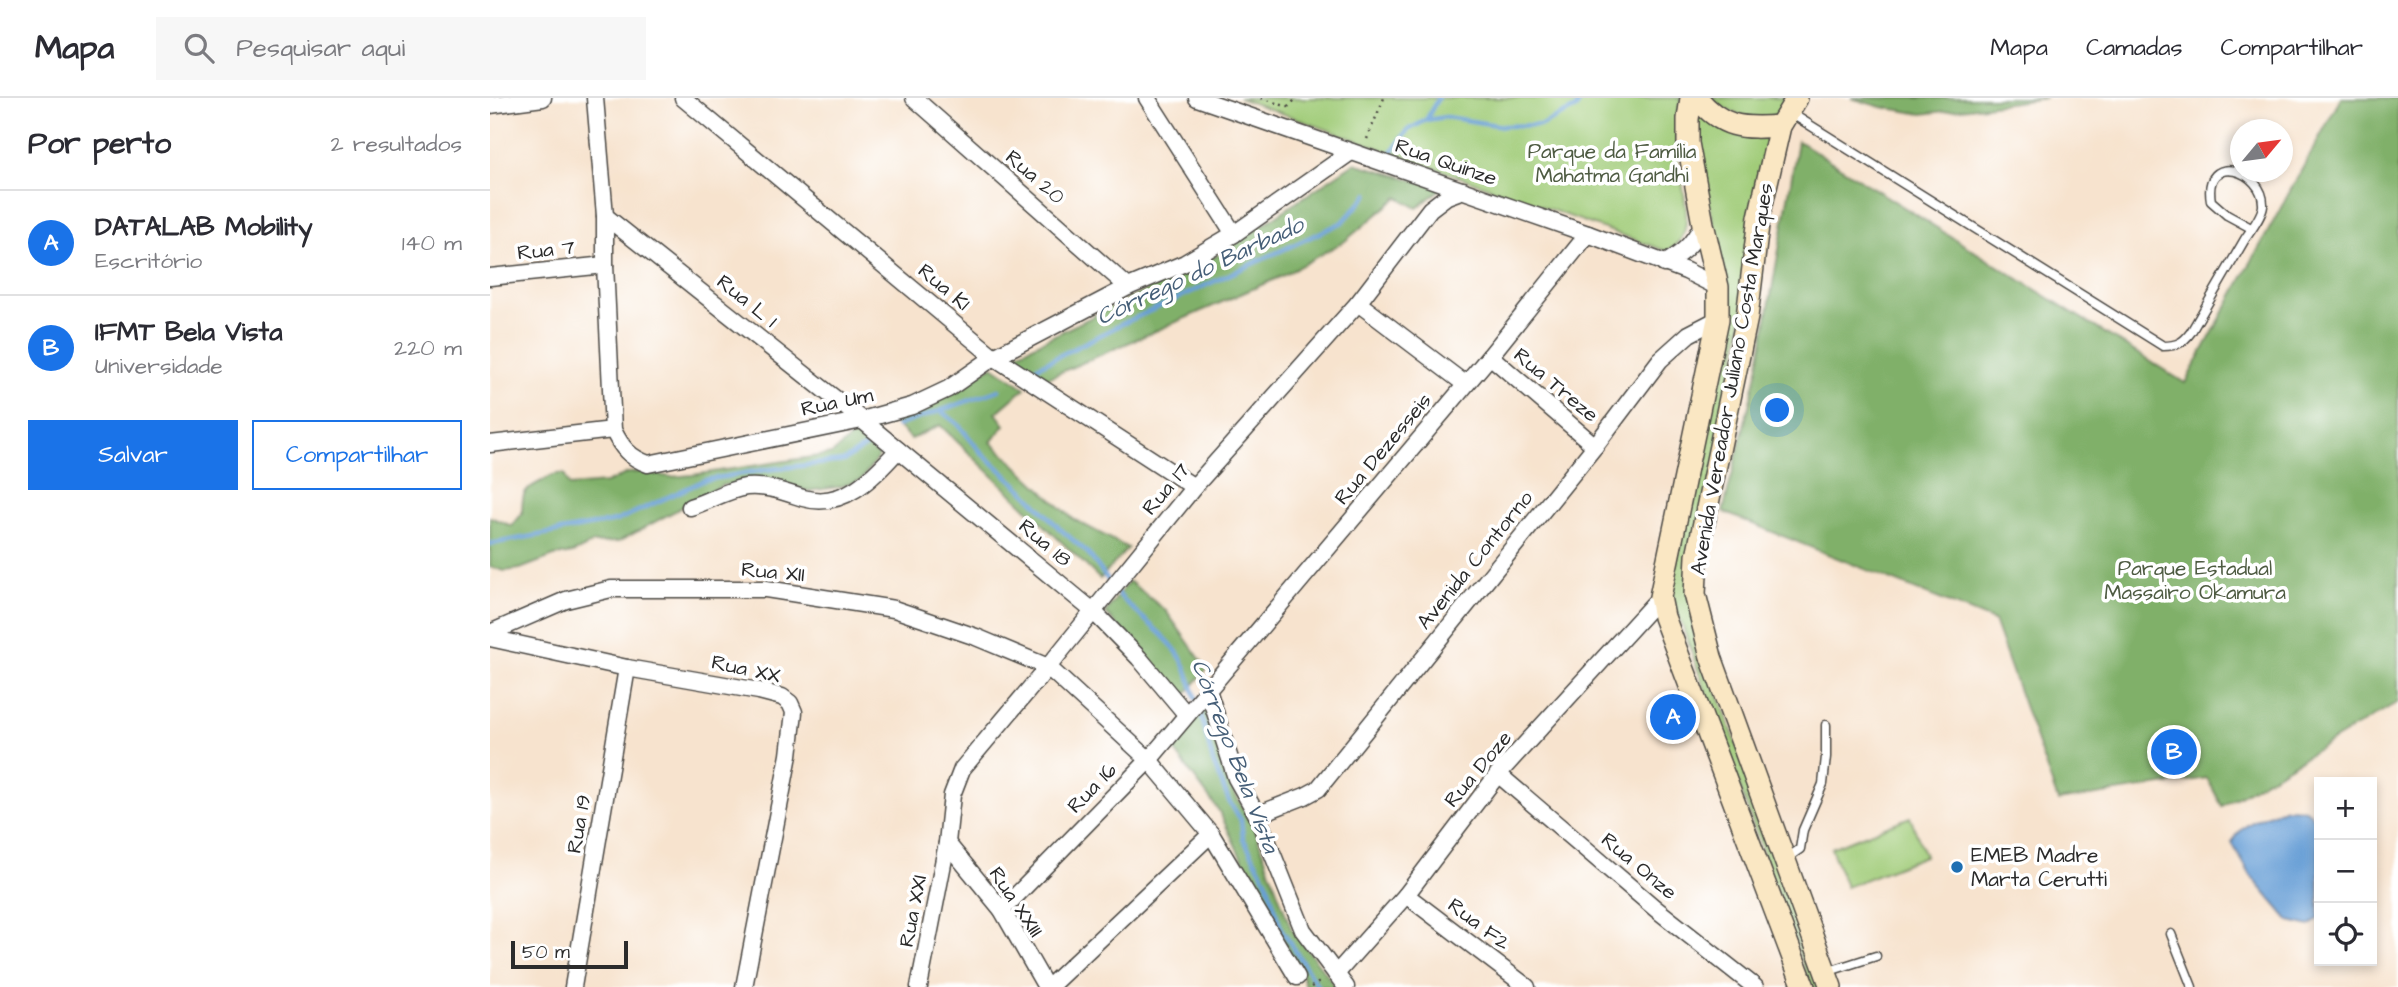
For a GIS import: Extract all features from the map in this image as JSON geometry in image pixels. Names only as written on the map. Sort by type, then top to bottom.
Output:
[{"type":"main road","name":"Avenida Vereador Juliano Costa Marques","points":[[1691,98],[1688,143],[1718,287],[1718,319],[1660,597],[1664,617],[1804,987]]},
{"type":"main road","points":[[1697,98],[1708,111],[1728,124],[1750,129],[1788,112]]},
{"type":"main road","name":"Avenida Vereador Juliano Costa Marques","points":[[1788,112],[1759,217],[1747,317],[1697,556],[1695,594],[1711,657],[1829,980]]},
{"type":"street","points":[[490,105],[542,98]]},
{"type":"street","points":[[490,443],[613,430],[605,216],[594,98]]},
{"type":"street","name":"Rua K1","points":[[683,98],[995,357],[1194,487]]},
{"type":"street","name":"Rua 20","points":[[914,98],[1128,287]]},
{"type":"street","points":[[1147,98],[1234,234]]},
{"type":"street","name":"Rua Quinze","points":[[1197,98],[1588,234],[1718,287]]},
{"type":"street","name":"Rua Um","points":[[613,430],[623,449],[635,459],[648,464],[862,420],[912,406],[948,389],[995,357],[1128,287],[1185,263],[1234,234],[1351,152]]},
{"type":"street","name":"Rua 17","points":[[947,843],[952,795],[962,769],[1194,487],[1358,303],[1430,209],[1447,196],[1463,190]]},
{"type":"street","name":"Rua L 1","points":[[605,216],[862,420]]},
{"type":"street","points":[[1664,264],[1695,241],[1703,225]]},
{"type":"street","name":"Rua Dezesseis","points":[[1207,692],[1490,356],[1588,234]]},
{"type":"street","name":"Rua 7","points":[[490,277],[605,265]]},
{"type":"street","points":[[1358,303],[1465,384]]},
{"type":"street","name":"Avenida Contorno","points":[[1257,815],[1306,796],[1323,783],[1595,446],[1660,360],[1689,334],[1718,319]]},
{"type":"street","name":"Rua Treze","points":[[1490,356],[1595,446]]},
{"type":"street","name":"Rua 18","points":[[862,420],[1093,611],[1188,712]]},
{"type":"street","points":[[690,508],[746,487],[776,488],[807,499],[831,500],[867,483],[898,450]]},
{"type":"street","name":"Rua XII","points":[[490,633],[566,600],[611,589],[766,589],[894,609],[976,637],[1048,667]]},
{"type":"street","name":"Rua Doze","points":[[1330,977],[1406,895],[1498,774],[1660,597]]},
{"type":"street","name":"Rua XX","points":[[490,638],[627,668],[771,694],[790,703],[794,712],[789,755],[744,987]]},
{"type":"street","points":[[1048,667],[1149,760],[1211,834],[1297,977]]},
{"type":"street","name":"Rua 19","points":[[573,987],[627,668]]},
{"type":"street","points":[[1207,692],[1236,778],[1257,815],[1303,930],[1330,977],[1346,987]]},
{"type":"street","name":"Rua 16","points":[[1002,911],[1149,760],[1207,692]]},
{"type":"street","name":"Rua Onze","points":[[1498,774],[1656,909],[1755,987]]},
{"type":"street","points":[[1047,987],[1211,834]]},
{"type":"street","name":"Rua XXIII","points":[[947,843],[1002,911],[1047,987]]},
{"type":"street","name":"Rua XXI","points":[[919,987],[947,843]]},
{"type":"street","name":"Rua F2","points":[[1406,895],[1527,987]]},
{"type":"lane","points":[[1788,112],[2163,346],[2177,345],[2185,340],[2262,210],[2263,204],[2258,189],[2247,176],[2230,169],[2214,176],[2209,190],[2211,201],[2227,215],[2251,228]]},
{"type":"lane","points":[[1785,859],[1800,849],[1803,830],[1823,784],[1826,725]]},
{"type":"lane","points":[[2171,934],[2192,987]]},
{"type":"lane","points":[[1829,980],[1876,956]]},
{"type":"path","points":[[1261,98],[1287,107],[1297,98]]},
{"type":"path","points":[[1351,152],[1365,143],[1384,98]]},
{"type":"path","points":[[1311,987],[1330,977]]},
{"type":"green space","name":"Parque da Família Mahatma Gandhi","points":[[1239,98],[1681,98],[1676,147],[1686,205],[1684,233],[1677,244],[1666,251]]},
{"type":"green space","points":[[1708,98],[1788,98],[1774,116],[1756,117],[1731,112]]},
{"type":"green space","points":[[1851,98],[2046,98],[1922,114],[1881,107]]},
{"type":"green space","name":"Parque Estadual Massairo Okamura","points":[[2341,98],[2398,98],[2398,702],[2222,806],[2207,778],[2058,801],[1994,621],[1723,512],[1758,369],[1798,141],[2185,383]]},
{"type":"green space","points":[[1697,106],[1770,133],[1695,630],[1825,987],[1811,987],[1671,594],[1685,502],[1724,345],[1729,293],[1694,134]]},
{"type":"green space","points":[[1354,163],[1442,188],[1417,208],[1398,197],[1345,241],[1282,276],[1045,379],[1014,355],[1220,254]]},
{"type":"green space","points":[[993,366],[1025,388],[996,413],[1005,425],[991,442],[1073,519],[1128,548],[1100,579],[940,425],[911,439],[890,419]]},
{"type":"green space","points":[[855,434],[879,456],[861,480],[839,487],[808,491],[775,482],[723,485],[618,542],[593,543],[573,553],[554,556],[520,569],[505,571],[490,567],[490,517],[512,526],[522,514],[523,497],[527,490],[552,475],[564,474],[569,486],[606,483],[628,473],[640,472],[671,477],[692,475],[832,454]]},
{"type":"green space","points":[[1129,581],[1166,611],[1207,669],[1184,696],[1105,613]]},
{"type":"green space","points":[[1205,702],[1234,792],[1254,828],[1291,928],[1336,987],[1306,987],[1299,968],[1271,920],[1219,811],[1171,746]]},
{"type":"green space","points":[[1910,817],[1925,856],[1846,887],[1831,848]]},
{"type":"water","points":[[2286,808],[2298,808],[2314,818],[2314,922],[2310,926],[2289,921],[2251,876],[2232,843],[2242,830],[2262,817]]},
{"type":"waterway","points":[[1426,120],[1438,98]]},
{"type":"waterway","name":"Córrego do Barbado","points":[[1391,153],[1408,130],[1426,120],[1446,117],[1503,126],[1541,125],[1576,108],[1582,98]]},
{"type":"waterway","name":"Córrego do Barbado","points":[[1037,367],[1122,324],[1343,222],[1368,194]]},
{"type":"waterway","name":"Córrego do Barbado","points":[[897,426],[999,390]]},
{"type":"waterway","name":"Córrego Bela Vista","points":[[941,411],[958,424],[981,452],[1088,553],[1110,583]]},
{"type":"waterway","name":"Córrego do Barbado","points":[[490,544],[616,521],[705,480],[843,461],[877,440]]},
{"type":"waterway","name":"Córrego Bela Vista","points":[[1115,590],[1177,652],[1187,671],[1196,699]]},
{"type":"waterway","name":"Córrego Bela Vista","points":[[1199,707],[1213,762],[1229,801],[1241,820],[1243,838],[1266,880],[1282,930],[1318,987]]},
{"type":"place","name":"DATALAB Mobility","points":[[1673,717]]},
{"type":"place","name":"IFMT Bela Vista","points":[[2174,752]]},
{"type":"place","name":"EMEB Madre Marta Cerutti","points":[[1957,867]]}]
